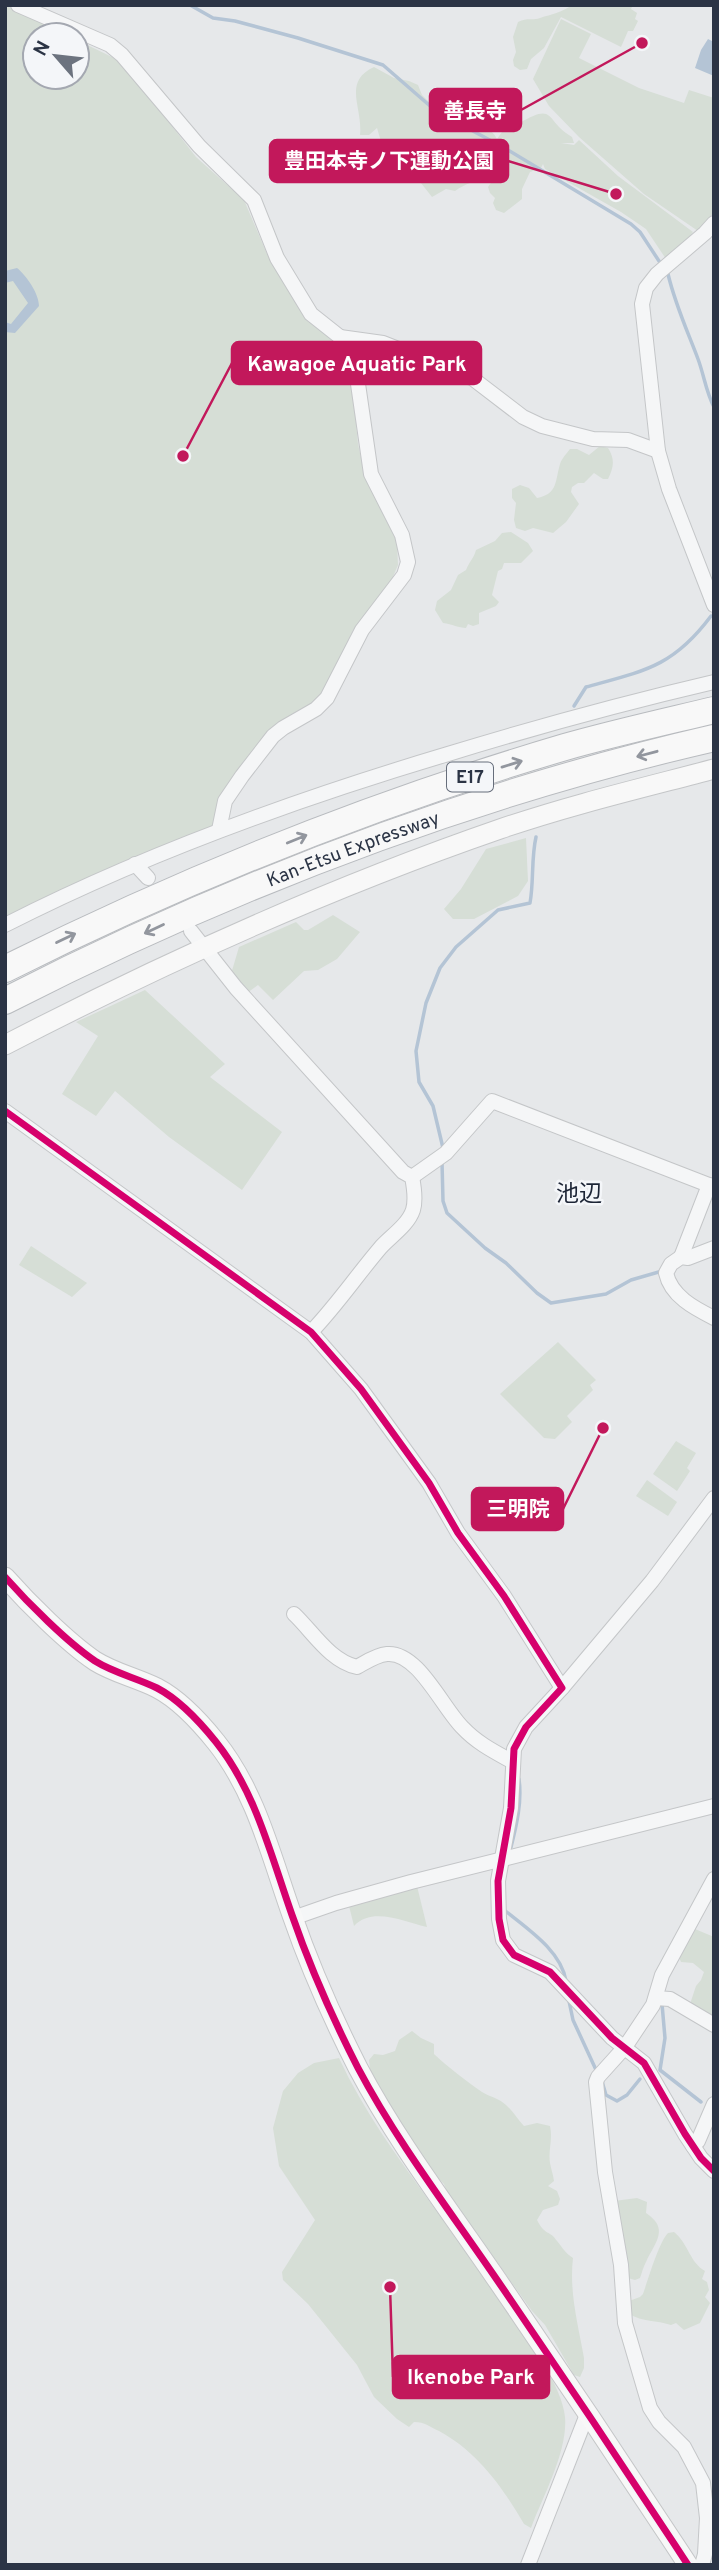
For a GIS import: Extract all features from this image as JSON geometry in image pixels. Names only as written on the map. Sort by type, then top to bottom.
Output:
[{"type":"highway","name":"Kan-Etsu Expressway","points":[[5,969],[200,878],[322,829],[439,787],[567,746],[714,710]]},
{"type":"highway","name":"Kan-Etsu Expressway","points":[[5,1001],[84,961],[211,903],[327,856],[573,774],[714,738]]},
{"type":"street","points":[[19,5],[110,46],[122,55],[200,146],[254,200],[276,258],[311,314],[340,337],[351,354],[357,377],[371,474],[402,535],[408,562],[404,575],[362,630],[327,698],[316,709],[273,736],[242,776],[226,802],[219,830]]},
{"type":"street","points":[[714,223],[657,274],[646,288],[642,304],[657,451],[714,605]]},
{"type":"street","points":[[340,337],[383,343],[416,356],[429,365],[472,378],[523,417],[542,426],[593,439],[628,440],[657,451]]},
{"type":"street","points":[[5,925],[135,864],[219,830],[394,770],[531,729],[714,682]]},
{"type":"street","points":[[5,1045],[197,939],[555,811],[714,769]]},
{"type":"street","points":[[135,864],[148,877]]},
{"type":"street","points":[[197,939],[236,988],[403,1172],[412,1177]]},
{"type":"street","points":[[412,1177],[443,1155],[492,1101],[711,1186],[681,1257],[667,1268],[667,1278],[671,1287],[686,1301],[714,1318]]},
{"type":"street","points":[[5,1111],[312,1332],[360,1389],[429,1483],[458,1534],[504,1596],[562,1688]]},
{"type":"street","points":[[312,1332],[336,1306],[381,1247],[408,1219],[413,1209],[412,1177]]},
{"type":"street","points":[[681,1257],[688,1258],[714,1248]]},
{"type":"street","points":[[714,1498],[652,1581],[526,1727],[514,1749],[507,1858],[498,1881],[499,1919],[503,1940],[508,1949],[514,1955],[550,1972],[612,2038],[649,2070],[669,2109],[714,2171]]},
{"type":"street","points":[[5,1577],[45,1617],[96,1661],[158,1688],[171,1697],[205,1729],[233,1765],[251,1801],[293,1918],[344,2038],[371,2090],[688,2565]]},
{"type":"street","points":[[293,1614],[323,1645],[350,1666],[357,1667],[373,1658],[389,1654],[410,1662],[428,1681],[463,1729],[513,1762]]},
{"type":"street","points":[[293,1918],[336,1903],[714,1807]]},
{"type":"street","points":[[702,2565],[707,2518],[703,2483],[684,2447],[659,2422],[650,2408],[625,2323],[621,2265],[602,2152],[599,2076],[625,2047],[656,1998],[662,1975],[714,1879]]},
{"type":"street","points":[[656,1998],[670,1999],[714,2025]]},
{"type":"street","points":[[694,2146],[714,2104]]},
{"type":"street","points":[[528,2565],[588,2412]]},
{"type":"shaded area","points":[[5,5],[38,21],[21,21],[21,91],[91,91],[91,47],[112,57],[125,66],[196,157],[244,200],[267,254],[307,319],[337,345],[347,365],[352,383],[363,467],[397,543],[398,565],[389,586],[353,630],[326,687],[316,701],[271,730],[210,829],[5,920]]},
{"type":"shaded area","points":[[572,5],[633,5],[631,9],[637,13],[635,19],[638,21],[633,31],[628,31],[621,47],[561,17],[544,48],[531,59],[527,69],[520,70],[514,66],[516,52],[513,37],[518,22],[537,19]]},
{"type":"shaded area","points":[[561,19],[591,34],[579,58],[639,88],[684,103],[689,90],[714,98],[714,212],[698,231],[644,194],[579,137],[549,106],[533,79]]},
{"type":"shaded area","points":[[374,67],[394,78],[418,85],[422,95],[436,109],[458,111],[467,122],[484,126],[497,139],[509,122],[518,124],[539,114],[549,116],[572,137],[574,143],[561,143],[574,145],[579,140],[618,176],[693,232],[684,245],[666,259],[646,229],[545,169],[543,164],[541,168],[530,172],[522,189],[522,199],[504,213],[496,210],[493,203],[495,198],[488,187],[493,180],[486,176],[455,191],[446,189],[432,197],[417,178],[409,177],[396,158],[385,155],[377,128],[369,135],[360,135],[356,88],[364,73]]},
{"type":"shaded area","points":[[600,446],[608,448],[612,456],[610,475],[608,479],[603,479],[594,473],[584,483],[572,487],[571,492],[579,504],[566,522],[553,533],[533,528],[525,531],[516,528],[516,503],[512,498],[512,489],[520,485],[529,488],[537,498],[544,496],[552,490],[561,462],[570,449],[577,449],[589,455]]},
{"type":"shaded area","points":[[511,532],[528,543],[533,551],[521,563],[504,563],[498,571],[492,595],[499,602],[479,613],[479,624],[468,624],[466,628],[443,623],[435,610],[437,601],[451,590],[458,575],[466,570],[476,550],[495,541],[502,533]]},
{"type":"shaded area","points":[[526,838],[528,881],[518,896],[474,919],[453,919],[444,909],[461,889],[486,849]]},
{"type":"shaded area","points":[[333,915],[360,932],[337,959],[318,970],[304,971],[273,1000],[258,985],[247,993],[231,974],[239,947],[296,922],[304,930],[308,930]]},
{"type":"shaded area","points":[[145,990],[225,1064],[210,1077],[282,1132],[242,1190],[169,1137],[115,1091],[96,1116],[62,1094],[98,1036],[76,1022]]},
{"type":"shaded area","points":[[31,1246],[87,1283],[72,1297],[19,1265]]},
{"type":"shaded area","points":[[558,1342],[596,1380],[590,1385],[593,1390],[567,1416],[572,1422],[555,1439],[544,1438],[500,1394]]},
{"type":"shaded area","points":[[676,1441],[696,1453],[687,1468],[690,1471],[677,1491],[653,1474]]},
{"type":"shaded area","points":[[647,1480],[677,1502],[668,1516],[636,1496]]},
{"type":"shaded area","points":[[417,1886],[427,1927],[379,1916],[361,1920],[354,1926],[349,1906]]},
{"type":"shaded area","points":[[695,1929],[714,1937],[714,2022],[690,2004],[704,1972],[693,1963],[681,1962],[679,1957]]},
{"type":"shaded area","points":[[412,2031],[434,2044],[434,2054],[482,2092],[503,2103],[524,2126],[537,2123],[550,2126],[550,2158],[554,2181],[548,2186],[557,2191],[560,2199],[558,2205],[543,2210],[537,2220],[573,2258],[573,2296],[584,2358],[580,2377],[574,2375],[545,2325],[532,2311],[444,2184],[430,2170],[371,2077],[369,2060],[374,2054],[383,2055],[395,2051],[399,2040]]},
{"type":"shaded area","points":[[339,2058],[381,2132],[532,2348],[557,2390],[565,2417],[563,2444],[531,2528],[524,2524],[488,2472],[466,2449],[424,2424],[414,2422],[409,2427],[374,2397],[357,2365],[308,2304],[283,2280],[282,2272],[315,2220],[279,2166],[273,2128],[283,2091],[298,2073],[314,2063]]},
{"type":"shaded area","points":[[637,2198],[647,2202],[646,2213],[659,2230],[640,2278],[635,2280],[628,2278],[614,2201]]},
{"type":"shaded area","points":[[674,2232],[705,2271],[702,2279],[707,2282],[709,2290],[705,2297],[710,2303],[700,2323],[684,2330],[676,2323],[671,2325],[629,2314],[629,2301],[643,2294],[661,2244],[668,2233]]},
{"type":"water","points":[[708,39],[714,42],[714,76],[695,68]]},
{"type":"water","points":[[17,268],[32,286],[39,306],[15,333],[5,332],[5,322],[11,324],[28,303],[13,281],[5,283],[5,271]]},
{"type":"waterway","points":[[190,5],[213,18],[235,21],[298,38],[383,65],[437,112],[503,147],[631,224],[640,232],[659,261]]},
{"type":"waterway","points":[[668,274],[714,407]]},
{"type":"waterway","points":[[574,706],[586,687],[641,671],[670,657],[684,646],[711,616]]},
{"type":"waterway","points":[[443,1148],[433,1106],[419,1082],[416,1051],[426,1003],[440,968],[456,947],[498,910],[530,903],[536,837]]},
{"type":"waterway","points":[[442,1162],[443,1201],[447,1213],[551,1303],[606,1294],[631,1280],[662,1271]]},
{"type":"waterway","points":[[511,1847],[518,1813],[519,1779]]},
{"type":"waterway","points":[[503,1909],[550,1950],[563,1970],[566,1981]]},
{"type":"waterway","points":[[569,2001],[573,2020],[597,2072]]},
{"type":"waterway","points":[[662,2004],[665,2038],[660,2070],[701,2102]]},
{"type":"waterway","points":[[601,2078],[606,2095],[617,2101],[627,2095],[640,2079]]},
{"type":"cycle path","points":[[5,1111],[311,1332],[361,1389],[429,1483],[458,1533],[504,1596],[562,1688],[526,1727],[514,1749],[511,1808],[498,1881],[499,1919],[503,1940],[514,1955],[550,1972],[612,2038],[644,2063],[685,2134],[701,2158],[714,2171]]},
{"type":"cycle path","points":[[5,1577],[48,1622],[95,1661],[157,1688],[182,1705],[210,1734],[230,1761],[261,1825],[322,1993],[373,2095],[422,2173],[616,2455],[688,2565]]},
{"type":"place","name":"善長寺","points":[[642,43]]},
{"type":"place","name":"豊田本寺ノ下運動公園","points":[[616,194]]},
{"type":"place","name":"Kawagoe Aquatic Park","points":[[183,456]]},
{"type":"place","name":"三明院","points":[[603,1428]]},
{"type":"place","name":"Ikenobe Park","points":[[390,2287]]},
{"type":"district","name":"池辺","points":[[579,1193]]}]
